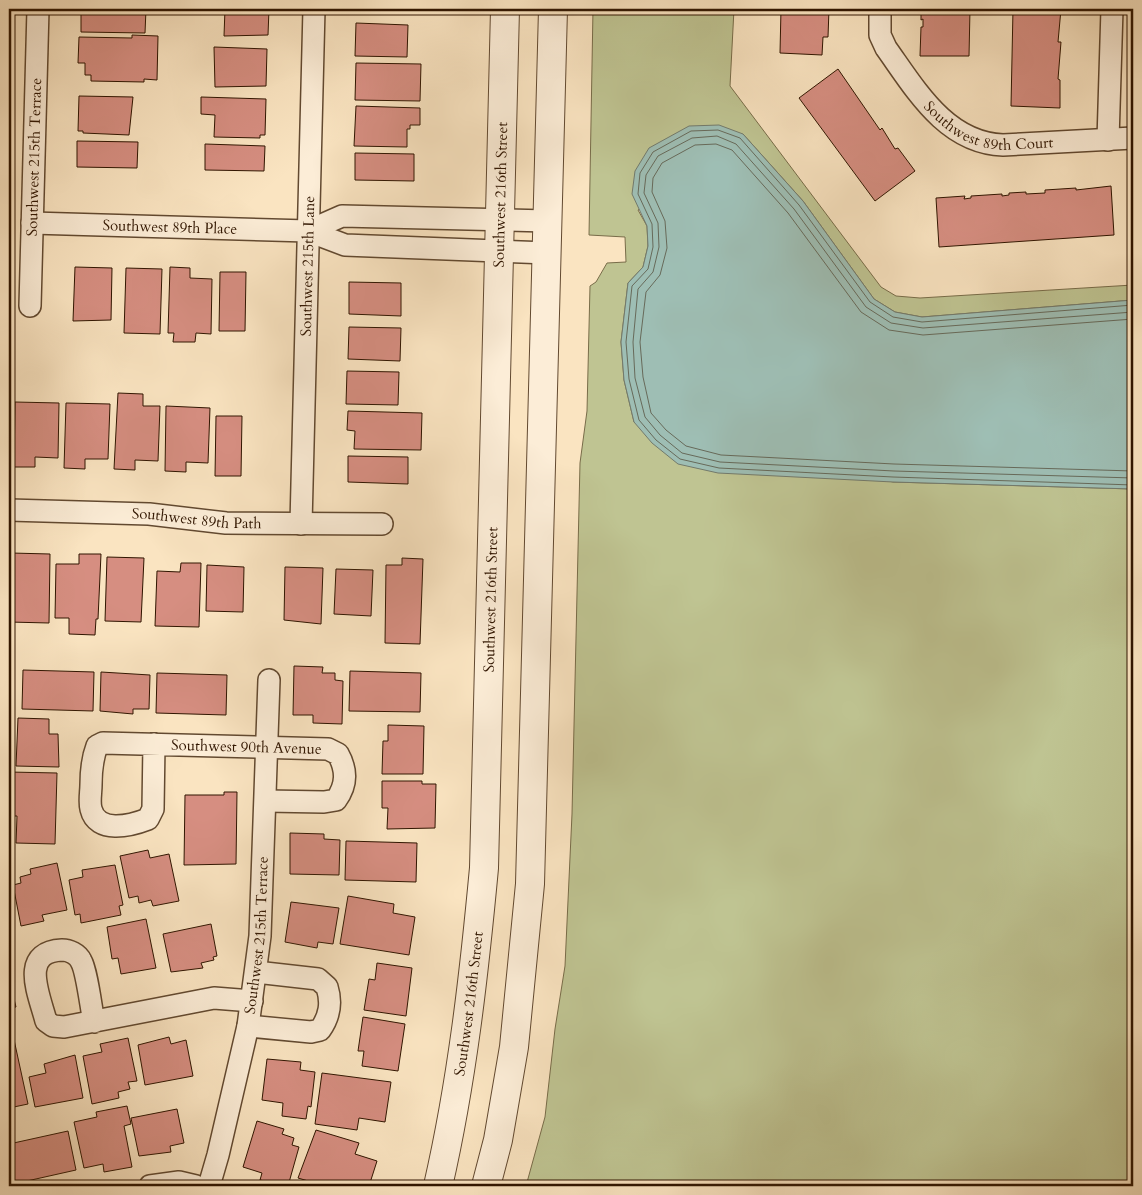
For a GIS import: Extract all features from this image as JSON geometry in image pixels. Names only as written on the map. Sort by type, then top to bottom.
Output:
[{"type":"street","name":"Southwest 215th Terrace","points":[[30,306],[38,9]]},
{"type":"street","name":"Southwest 215th Lane","points":[[301,524],[314,9]]},
{"type":"street","name":"Southwest 216th Street","points":[[438,1186],[462,1070],[484,868],[506,9]]},
{"type":"street","points":[[486,1186],[498,1140],[514,1047],[530,884],[553,9]]},
{"type":"street","name":"Southwest 89th Court","points":[[880,9],[882,39],[890,53],[947,125],[971,140],[1003,145],[1133,138]]},
{"type":"street","points":[[1108,140],[1112,9]]},
{"type":"street","name":"Southwest 89th Place","points":[[308,231],[342,216],[547,222]]},
{"type":"street","name":"Southwest 89th Place","points":[[32,223],[308,231],[344,245],[547,253]]},
{"type":"street","name":"Southwest 89th Path","points":[[9,510],[132,513],[226,522],[382,524]]},
{"type":"street","name":"Southwest 215th Terrace","points":[[209,1186],[248,1026],[256,972],[260,936],[269,680]]},
{"type":"street","name":"Southwest 90th Avenue","points":[[154,744],[328,749],[338,754],[345,773],[344,790],[336,800],[324,802],[266,801]]},
{"type":"street","points":[[248,1026],[311,1032],[320,1030],[327,1021],[330,1007],[327,987],[318,980],[256,972]]},
{"type":"street","points":[[94,1022],[214,998],[252,1001]]},
{"type":"street","points":[[150,1186],[179,1182],[196,1186]]},
{"type":"green space","points":[[593,9],[734,9],[730,86],[881,287],[896,296],[920,298],[1133,285],[1133,300],[922,317],[895,312],[874,299],[803,201],[743,134],[638,210],[647,226],[648,246],[643,267],[628,283],[621,342],[624,380],[634,422],[893,482],[1133,489],[1133,1186],[526,1186],[545,1117],[555,1029],[565,966],[572,814],[580,463],[587,411],[590,286],[596,282],[607,263],[626,262],[625,237],[589,235]]},
{"type":"water","points":[[719,125],[743,134],[803,201],[874,299],[895,312],[922,317],[1133,300],[1133,489],[893,482],[718,473],[678,464],[652,443],[634,422],[624,380],[621,342],[628,283],[643,267],[648,246],[647,226],[632,194],[635,171],[649,148],[689,126]]},
{"type":"building","points":[[81,9],[146,9],[145,33],[81,32]]},
{"type":"building","points":[[225,9],[269,9],[268,35],[224,36]]},
{"type":"building","points":[[358,9],[410,9],[410,13],[358,11]]},
{"type":"building","points":[[781,9],[829,9],[828,37],[823,37],[822,55],[780,53]]},
{"type":"building","points":[[921,9],[970,9],[969,56],[920,56],[921,27],[923,27]]},
{"type":"building","points":[[1013,9],[1061,9],[1058,42],[1061,42],[1058,79],[1060,80],[1060,108],[1011,106]]},
{"type":"building","points":[[356,23],[408,25],[407,57],[355,56]]},
{"type":"building","points":[[132,35],[158,36],[157,80],[144,79],[144,82],[91,81],[91,75],[85,75],[85,63],[78,63],[79,37],[132,38]]},
{"type":"building","points":[[214,47],[267,49],[266,86],[215,87]]},
{"type":"building","points":[[356,63],[421,64],[420,101],[355,100]]},
{"type":"building","points":[[838,69],[880,130],[882,128],[895,149],[898,148],[915,171],[875,201],[799,98]]},
{"type":"building","points":[[79,96],[133,97],[129,135],[83,133],[83,131],[78,131]]},
{"type":"building","points":[[201,97],[266,99],[265,135],[260,135],[260,138],[214,137],[215,115],[201,114]]},
{"type":"building","points":[[356,106],[420,108],[420,125],[410,125],[410,129],[407,129],[407,147],[354,146]]},
{"type":"building","points":[[77,141],[138,142],[137,168],[77,167]]},
{"type":"building","points":[[205,144],[265,146],[264,171],[205,170]]},
{"type":"building","points":[[355,153],[414,154],[414,181],[355,180]]},
{"type":"building","points":[[1111,186],[1114,235],[939,247],[936,198],[965,196],[964,199],[971,198],[971,196],[1002,194],[1002,196],[1009,195],[1009,193],[1026,192],[1026,194],[1045,193],[1045,190],[1076,188],[1076,190]]},
{"type":"building","points":[[75,267],[112,268],[111,320],[73,321]]},
{"type":"building","points":[[170,267],[190,268],[190,278],[212,279],[211,334],[196,333],[195,342],[173,342],[174,333],[168,333]]},
{"type":"building","points":[[126,268],[162,269],[160,334],[124,333]]},
{"type":"building","points":[[220,272],[246,272],[245,331],[219,331]]},
{"type":"building","points":[[349,282],[401,283],[401,316],[349,314]]},
{"type":"building","points":[[349,327],[401,328],[400,361],[348,359]]},
{"type":"building","points":[[347,371],[399,372],[398,405],[346,404]]},
{"type":"building","points":[[118,393],[143,394],[143,406],[160,406],[158,461],[135,460],[135,470],[114,469]]},
{"type":"building","points":[[15,402],[59,403],[58,458],[35,457],[35,467],[14,467]]},
{"type":"building","points":[[66,403],[110,404],[108,459],[85,459],[85,469],[64,468]]},
{"type":"building","points":[[166,406],[210,408],[208,463],[186,462],[186,472],[165,471]]},
{"type":"building","points":[[348,411],[422,413],[421,450],[354,449],[355,431],[347,430]]},
{"type":"building","points":[[216,416],[242,416],[241,476],[215,476]]},
{"type":"building","points":[[348,456],[408,457],[408,484],[348,482]]},
{"type":"building","points":[[11,553],[50,554],[49,623],[9,622],[9,562],[11,562]]},
{"type":"building","points":[[79,554],[101,554],[98,619],[96,619],[95,635],[69,634],[69,618],[55,618],[56,564],[79,564]]},
{"type":"building","points":[[107,557],[144,558],[141,622],[105,621]]},
{"type":"building","points":[[402,558],[423,559],[420,644],[385,643],[386,565],[402,565]]},
{"type":"building","points":[[181,563],[201,563],[199,627],[155,626],[157,571],[180,572]]},
{"type":"building","points":[[207,565],[244,567],[243,612],[206,611]]},
{"type":"building","points":[[285,567],[323,568],[321,624],[284,620]]},
{"type":"building","points":[[336,569],[373,570],[371,616],[334,614]]},
{"type":"building","points":[[294,666],[323,667],[322,673],[335,673],[335,680],[343,681],[342,724],[313,723],[313,715],[293,715]]},
{"type":"building","points":[[23,670],[94,672],[93,711],[22,709]]},
{"type":"building","points":[[350,671],[421,673],[420,712],[349,711]]},
{"type":"building","points":[[101,672],[150,675],[149,709],[133,709],[133,714],[100,711]]},
{"type":"building","points":[[157,673],[227,675],[226,715],[156,713]]},
{"type":"building","points":[[18,718],[49,719],[49,734],[58,734],[59,767],[16,766]]},
{"type":"building","points":[[388,725],[424,726],[423,774],[382,774],[383,741],[388,741]]},
{"type":"building","points":[[9,772],[57,773],[55,844],[16,843],[17,816],[9,816]]},
{"type":"building","points":[[382,781],[422,781],[422,784],[436,784],[435,828],[387,829],[388,808],[382,808]]},
{"type":"building","points":[[224,792],[237,792],[236,864],[184,865],[185,795],[224,795]]},
{"type":"building","points":[[290,833],[324,834],[324,839],[340,840],[339,875],[290,874]]},
{"type":"building","points":[[346,841],[417,843],[416,882],[345,880]]},
{"type":"building","points":[[148,850],[150,858],[169,854],[179,901],[153,906],[151,900],[139,903],[138,896],[129,898],[120,856]]},
{"type":"building","points":[[57,863],[67,910],[42,915],[44,921],[21,926],[13,885],[21,883],[20,877],[31,874],[30,869]]},
{"type":"building","points":[[115,865],[123,905],[119,906],[121,915],[81,923],[80,914],[75,915],[69,880],[83,877],[82,870]]},
{"type":"building","points":[[348,896],[394,904],[393,913],[415,917],[409,955],[340,944]]},
{"type":"building","points":[[291,902],[339,908],[333,944],[318,942],[317,948],[285,942]]},
{"type":"building","points":[[146,919],[156,968],[121,974],[118,958],[112,959],[107,927]]},
{"type":"building","points":[[211,924],[217,956],[213,957],[214,960],[201,963],[203,968],[171,972],[163,934]]},
{"type":"building","points":[[377,963],[412,968],[406,1016],[364,1010],[369,979],[375,980]]},
{"type":"building","points":[[9,979],[16,1007],[9,1008]]},
{"type":"building","points":[[363,1017],[405,1024],[398,1071],[362,1066],[364,1051],[358,1051]]},
{"type":"building","points":[[13,1035],[28,1104],[9,1108],[9,1036]]},
{"type":"building","points":[[169,1037],[171,1044],[186,1040],[193,1076],[145,1085],[138,1045]]},
{"type":"building","points":[[128,1038],[137,1081],[128,1082],[130,1089],[118,1092],[119,1098],[92,1104],[83,1056],[102,1052],[100,1044]]},
{"type":"building","points":[[75,1055],[83,1098],[35,1107],[29,1077],[46,1073],[44,1064]]},
{"type":"building","points":[[267,1059],[301,1062],[300,1070],[315,1072],[311,1107],[308,1106],[306,1119],[282,1116],[283,1103],[262,1100]]},
{"type":"building","points":[[322,1073],[391,1082],[385,1122],[359,1118],[357,1130],[315,1124]]},
{"type":"building","points":[[127,1106],[131,1124],[124,1126],[132,1167],[104,1172],[103,1164],[84,1168],[74,1122],[97,1117],[96,1112]]},
{"type":"building","points":[[177,1109],[184,1143],[170,1146],[171,1152],[139,1156],[131,1118]]},
{"type":"building","points":[[257,1121],[284,1129],[282,1134],[294,1138],[292,1145],[299,1147],[288,1186],[260,1180],[262,1173],[243,1167]]},
{"type":"building","points":[[316,1130],[359,1143],[355,1154],[377,1161],[369,1186],[325,1186],[298,1178]]},
{"type":"building","points":[[68,1131],[76,1170],[9,1185],[9,1144]]}]
